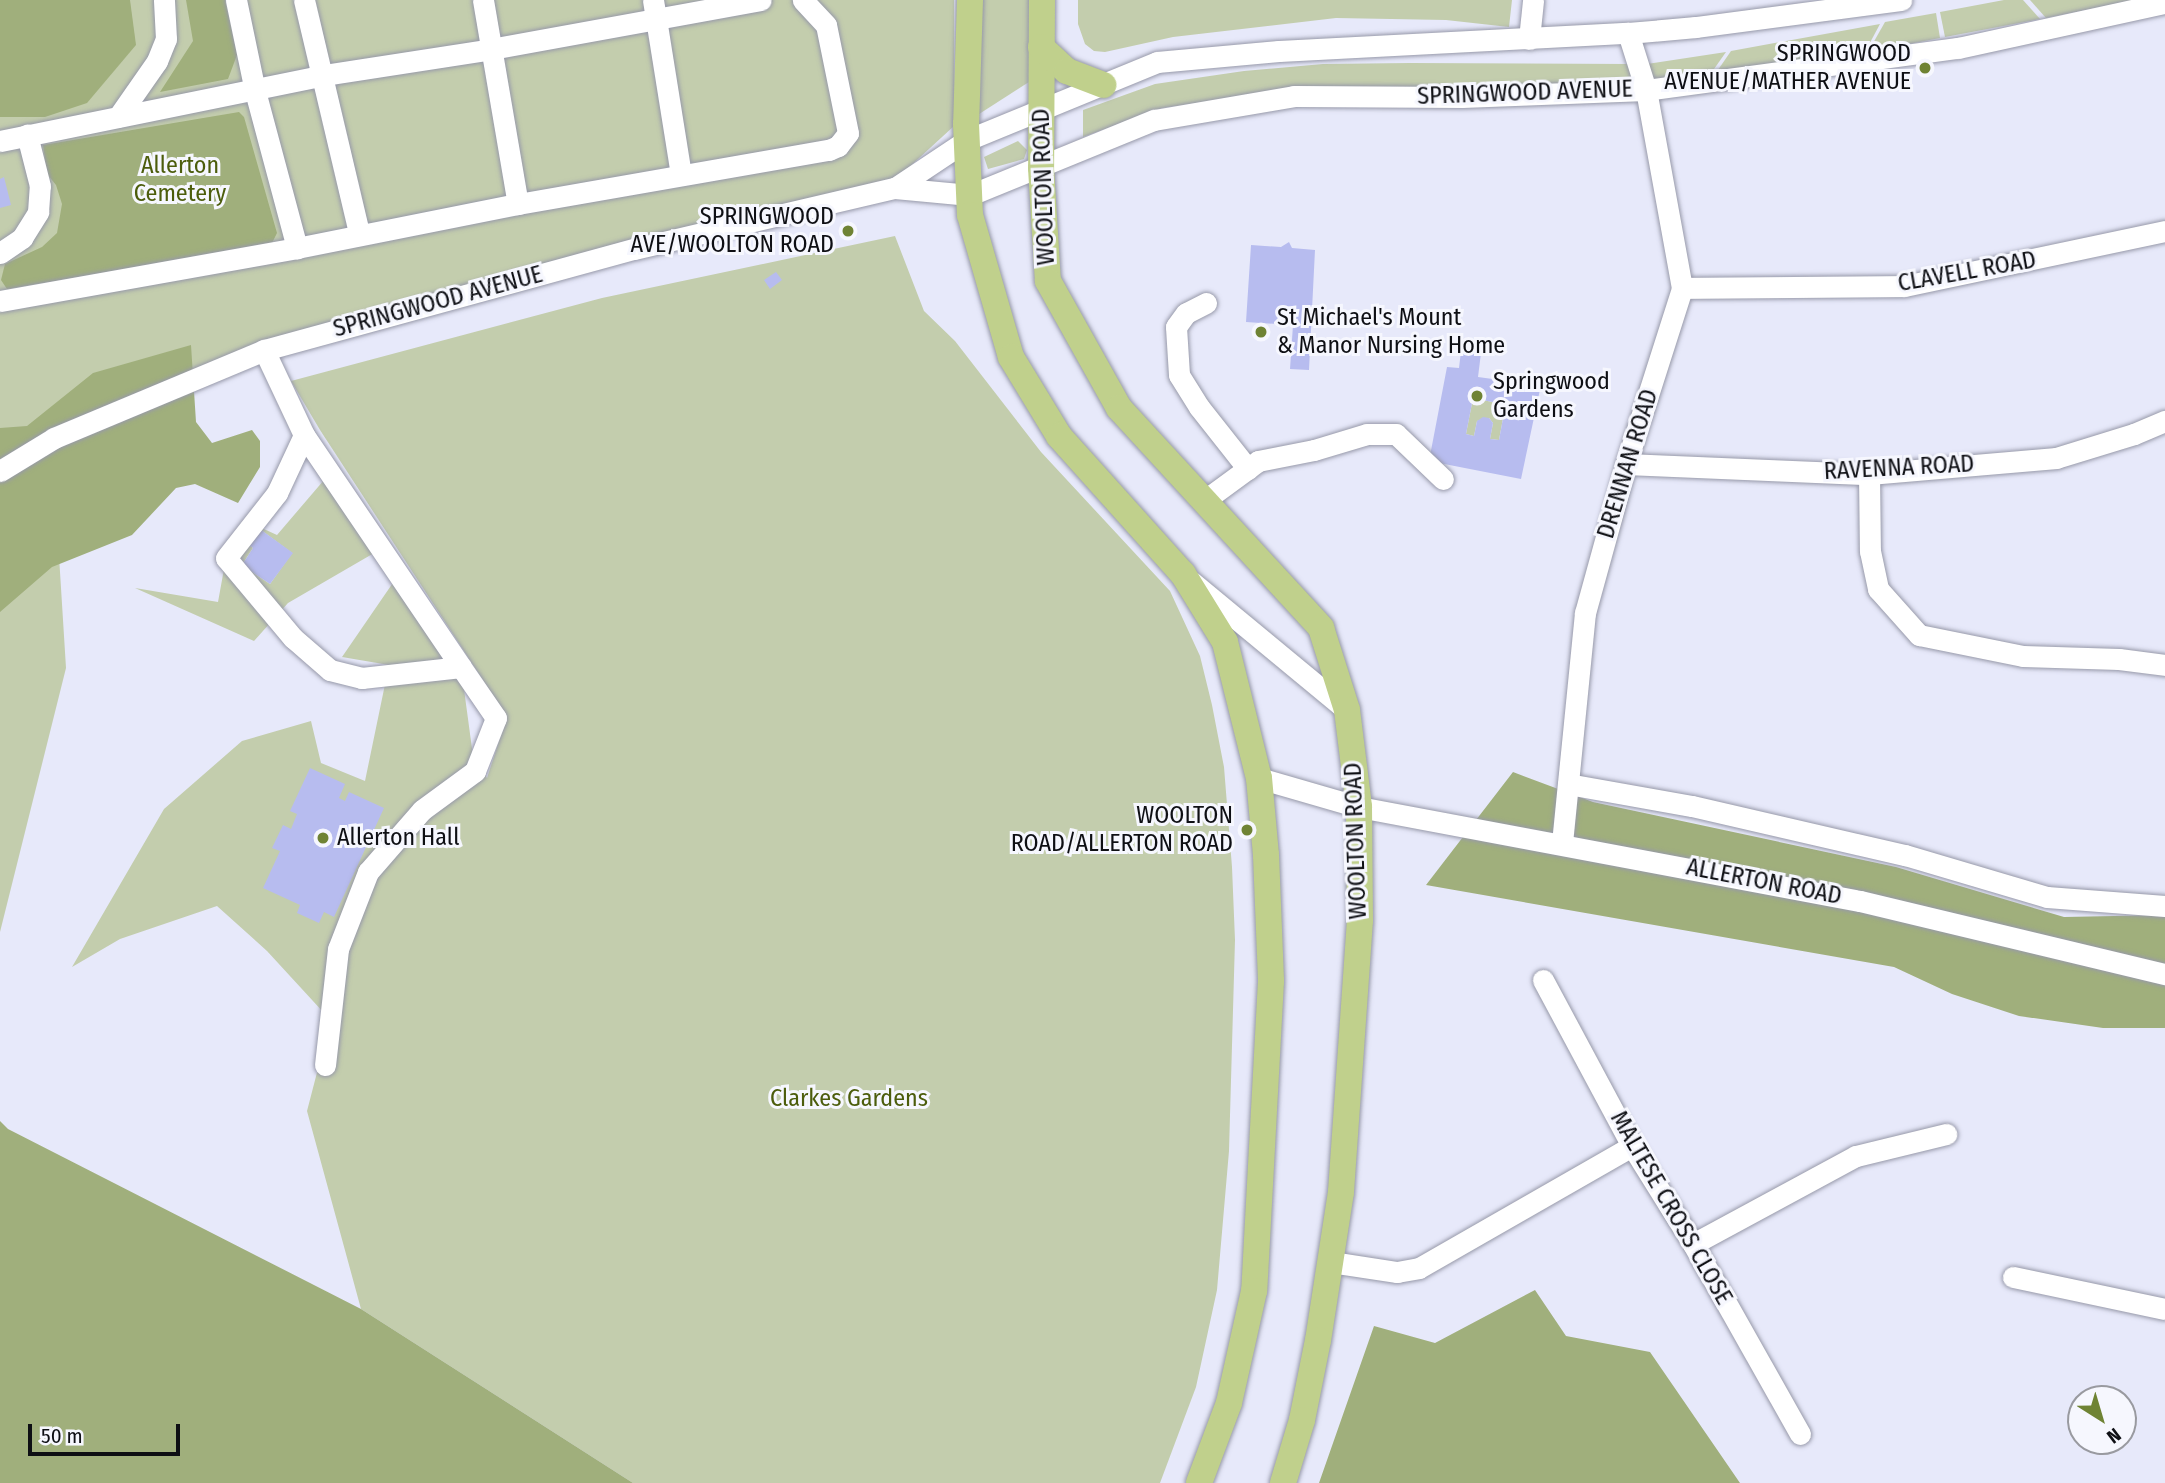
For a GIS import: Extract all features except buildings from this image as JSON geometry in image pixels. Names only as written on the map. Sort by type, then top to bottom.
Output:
[{"type":"main road","points":[[970,0],[967,140],[970,215],[1011,357],[1059,436],[1183,574],[1225,642],[1259,778],[1266,855],[1271,981],[1254,1291],[1229,1403],[1199,1483]]},
{"type":"main road","name":"WOOLTON ROAD","points":[[1042,0],[1041,168],[1048,281],[1119,408],[1321,628],[1346,710],[1359,807],[1360,920],[1340,1192],[1331,1262],[1302,1420],[1283,1483]]},
{"type":"main road","points":[[1041,47],[1067,71],[1103,85]]},
{"type":"street","points":[[118,117],[152,69],[166,40],[168,19],[164,0]]},
{"type":"street","points":[[236,0],[255,91],[297,247]]},
{"type":"street","points":[[304,0],[324,75],[359,233]]},
{"type":"street","points":[[483,0],[518,204]]},
{"type":"street","points":[[0,141],[324,75],[491,49],[654,9],[761,0]]},
{"type":"street","points":[[0,301],[518,204],[829,150],[844,141],[848,133],[826,24],[803,0]]},
{"type":"street","points":[[1529,39],[1533,0]]},
{"type":"street","name":"SPRINGWOOD AVENUE","points":[[895,188],[967,140],[1157,62],[1279,51],[1628,33],[1901,0]]},
{"type":"street","name":"SPRINGWOOD AVENUE","points":[[0,471],[54,438],[264,350],[634,249],[895,188],[971,195],[1154,120],[1294,96],[1462,97],[1646,90],[1958,48],[2165,3]]},
{"type":"street","points":[[654,9],[681,175]]},
{"type":"street","name":"DRENNAN ROAD","points":[[1562,843],[1585,613],[1626,464],[1682,289],[1646,90],[1628,33]]},
{"type":"street","points":[[0,253],[22,238],[31,226],[40,201],[40,186],[27,135]]},
{"type":"street","name":"CLAVELL ROAD","points":[[1682,289],[1904,286],[2165,231]]},
{"type":"street","points":[[1206,303],[1186,313],[1176,327],[1179,374],[1199,407],[1248,469]]},
{"type":"street","points":[[264,350],[304,435],[496,718],[475,771],[422,810],[368,872],[338,949],[325,1065]]},
{"type":"street","name":"RAVENNA ROAD","points":[[1626,464],[1869,474],[2056,458],[2165,421]]},
{"type":"street","points":[[1205,500],[1258,461],[1314,450],[1367,434],[1396,435],[1443,479]]},
{"type":"street","points":[[304,435],[277,492],[226,558],[293,638],[330,670],[362,678],[461,667]]},
{"type":"street","points":[[1869,474],[1870,551],[1878,589],[1919,635],[2023,656],[2119,659],[2165,665]]},
{"type":"street","points":[[1183,574],[1346,710]]},
{"type":"street","name":"ALLERTON ROAD","points":[[1259,778],[1359,807],[1860,901],[2165,974]]},
{"type":"street","points":[[1568,784],[1692,806],[1879,849],[2047,897],[2165,906]]},
{"type":"street","name":"MALTESE CROSS CLOSE","points":[[1543,980],[1632,1146],[1693,1244],[1800,1434]]},
{"type":"street","points":[[1693,1244],[1856,1156],[1946,1134]]},
{"type":"street","points":[[1331,1262],[1397,1272],[1419,1268],[1632,1146]]},
{"type":"street","points":[[2014,1277],[2165,1309]]},
{"type":"green space","name":"Allerton Cemetery","points":[[0,0],[954,0],[954,126],[893,182],[630,240],[259,342],[0,459]]},
{"type":"green space","points":[[0,0],[130,0],[136,45],[87,103],[45,117],[0,117]]},
{"type":"green space","points":[[186,0],[225,0],[237,55],[228,79],[160,92],[193,41]]},
{"type":"green space","points":[[981,0],[1032,0],[1029,82],[976,116]]},
{"type":"green space","points":[[1078,0],[1512,0],[1509,27],[1446,20],[1336,18],[1173,37],[1105,52],[1094,51],[1085,44],[1078,24]]},
{"type":"green space","points":[[2004,0],[2023,0],[2040,19],[1945,37],[1940,12]]},
{"type":"green space","points":[[2030,0],[2136,0],[2046,18]]},
{"type":"green space","points":[[1936,13],[1940,38],[1868,52],[1885,22]]},
{"type":"green space","points":[[1880,24],[1865,52],[1711,80],[1731,51]]},
{"type":"green space","points":[[1726,52],[1707,79],[1654,87],[1647,64]]},
{"type":"green space","points":[[1323,64],[1629,64],[1632,86],[1254,95],[1162,108],[1083,137],[1083,110],[1155,84],[1244,71]]},
{"type":"green space","points":[[239,112],[244,117],[277,233],[271,245],[7,289],[1,280],[5,264],[42,247],[57,233],[62,204],[56,185],[47,174],[43,145]]},
{"type":"green space","points":[[1018,141],[1027,150],[1024,159],[988,169],[984,157]]},
{"type":"green space","name":"Clarkes Gardens","points":[[895,236],[924,311],[955,341],[1041,452],[1170,591],[1200,656],[1212,705],[1224,767],[1235,940],[1229,1151],[1217,1290],[1196,1387],[1160,1483],[633,1483],[361,1309],[307,1111],[320,1061],[324,1013],[267,951],[217,906],[120,939],[72,967],[164,809],[242,741],[311,721],[321,763],[365,781],[389,665],[342,657],[399,574],[461,667],[473,756],[487,778],[507,717],[320,430],[291,381],[602,298]]},
{"type":"green space","points":[[191,345],[196,422],[212,443],[252,430],[260,441],[260,467],[238,503],[195,484],[176,488],[132,535],[52,567],[0,612],[0,428],[27,426],[93,373]]},
{"type":"green space","points":[[1473,398],[1502,404],[1500,412],[1504,413],[1499,440],[1490,439],[1493,423],[1489,418],[1477,421],[1474,436],[1466,434]]},
{"type":"green space","points":[[52,443],[66,668],[0,932],[0,477]]},
{"type":"green space","points":[[330,473],[381,549],[288,603],[254,641],[135,588],[218,602],[226,558],[241,538],[253,548],[242,565],[270,584],[292,553],[253,524],[277,535]]},
{"type":"green space","points":[[1513,772],[1593,802],[1896,867],[2064,917],[2165,915],[2165,1028],[2103,1028],[2019,1016],[1952,994],[1894,967],[1426,885]]},
{"type":"green space","points":[[0,1121],[8,1129],[361,1309],[633,1483],[0,1483]]},
{"type":"green space","points":[[1535,1290],[1566,1336],[1650,1352],[1740,1483],[1319,1483],[1374,1326],[1435,1343]]},
{"type":"place","name":"SPRINGWOOD AVENUE/MATHER AVENUE","points":[[1925,68]]},
{"type":"place","name":"SPRINGWOOD AVE/WOOLTON ROAD","points":[[848,231]]},
{"type":"place","name":"St Michael's Mount & Manor Nursing Home","points":[[1261,332]]},
{"type":"place","name":"Springwood Gardens","points":[[1477,396]]},
{"type":"place","name":"WOOLTON ROAD/ALLERTON ROAD","points":[[1247,830]]},
{"type":"place","name":"Allerton Hall","points":[[323,838]]}]
